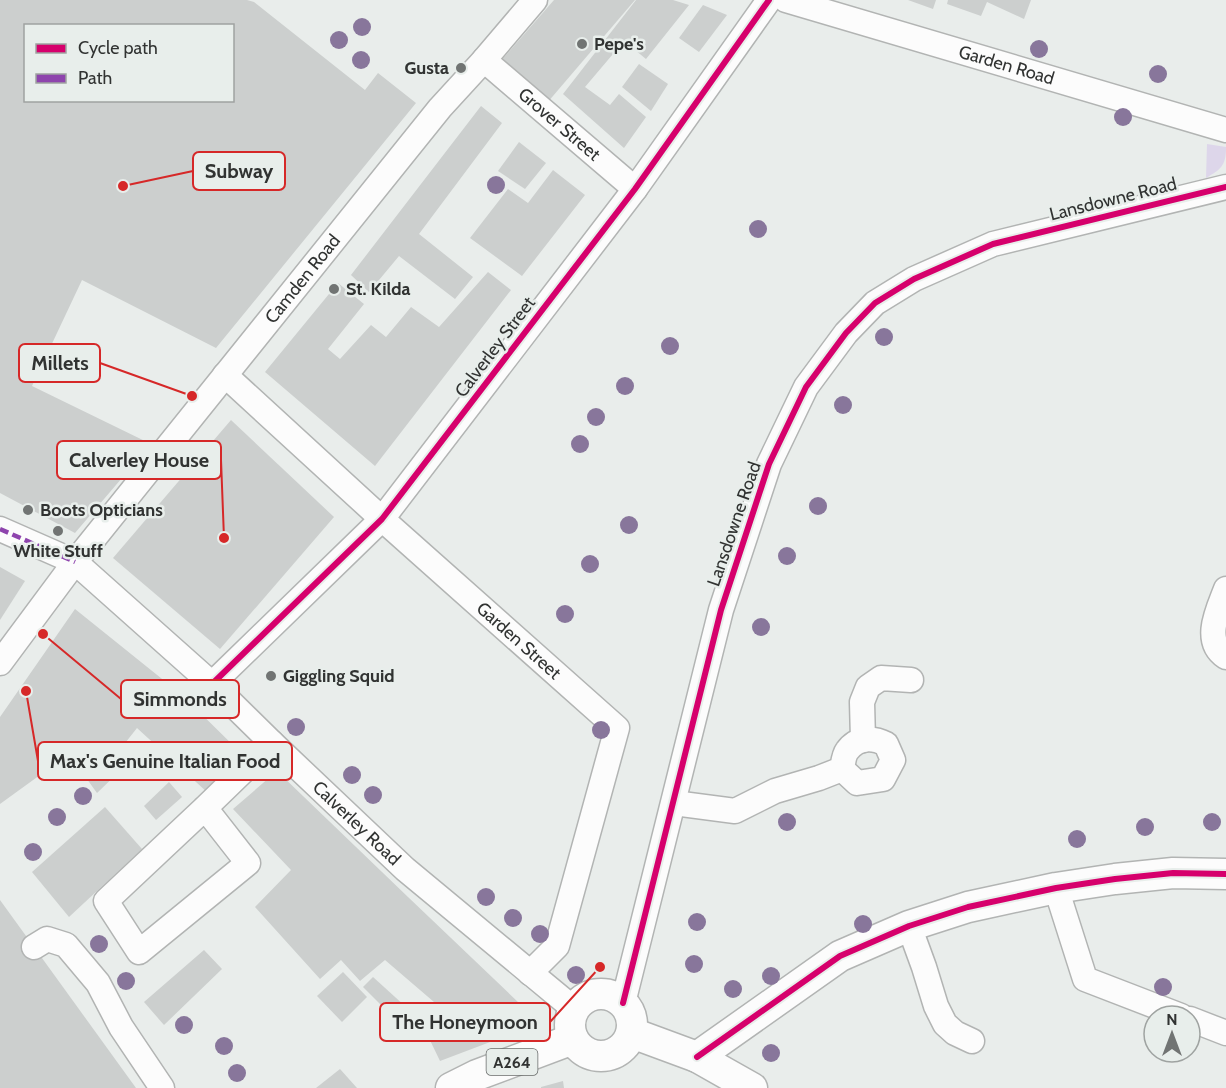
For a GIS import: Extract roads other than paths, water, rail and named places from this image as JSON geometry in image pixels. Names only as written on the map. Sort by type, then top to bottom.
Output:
[{"type":"main road","points":[[697,1057],[840,956],[909,926],[968,907],[1056,888],[1173,873],[1226,874]]},
{"type":"main road","points":[[607,994],[616,997],[632,1016],[632,1033],[628,1042],[621,1049],[603,1056],[585,1051],[573,1039],[570,1029],[570,1018],[574,1009],[588,996],[607,994]]},
{"type":"main road","points":[[632,1033],[697,1057],[731,1084]]},
{"type":"main road","name":"A264","points":[[451,1088],[477,1075],[573,1039]]},
{"type":"street","name":"Camden Road","points":[[0,663],[75,562],[440,108],[535,0]]},
{"type":"street","name":"Calverley Street","points":[[212,684],[382,519],[635,189],[769,0]]},
{"type":"street","name":"Garden Road","points":[[786,0],[1226,130]]},
{"type":"street","name":"Grover Street","points":[[484,60],[635,189]]},
{"type":"street","name":"Lansdowne Road","points":[[623,1003],[721,610],[769,464],[806,387],[846,333],[875,303],[914,279],[993,244],[1226,187]]},
{"type":"street","name":"Garden Street","points":[[225,375],[382,519],[617,728],[557,946],[531,973]]},
{"type":"street","name":"Calverley Road","points":[[0,529],[75,562],[212,684],[405,869],[574,1009]]},
{"type":"street","points":[[1226,589],[1216,615],[1213,632],[1220,653],[1226,657]]},
{"type":"street","points":[[863,740],[862,702],[868,687],[881,678],[910,680]]},
{"type":"street","points":[[875,739],[886,744],[893,760],[883,779],[856,783],[842,769],[846,752],[857,741],[875,739]]},
{"type":"street","points":[[206,808],[248,863],[140,952],[106,901],[272,743]]},
{"type":"street","points":[[674,803],[735,811],[775,791],[842,769]]},
{"type":"street","points":[[1056,888],[1085,979],[1151,1004]]},
{"type":"street","points":[[909,926],[936,1006],[945,1024],[955,1033],[972,1041]]},
{"type":"street","points":[[34,947],[47,939],[66,945],[98,983],[121,1027],[162,1088]]},
{"type":"street","points":[[1202,1024],[1226,1033]]},
{"type":"place","name":"Pepe's","points":[[582,44]]},
{"type":"place","name":"Gusta","points":[[461,68]]},
{"type":"place","name":"Subway","points":[[123,186]]},
{"type":"place","name":"St. Kilda","points":[[334,289]]},
{"type":"place","name":"Millets","points":[[192,396]]},
{"type":"place","name":"Boots Opticians","points":[[28,510]]},
{"type":"place","name":"White Stuff","points":[[58,531]]},
{"type":"place","name":"Calverley House","points":[[224,538]]},
{"type":"place","name":"Simmonds","points":[[43,634]]},
{"type":"place","name":"Giggling Squid","points":[[271,676]]},
{"type":"place","name":"Max's Genuine Italian Food","points":[[26,691]]},
{"type":"place","name":"The Honeymoon","points":[[600,967]]}]
